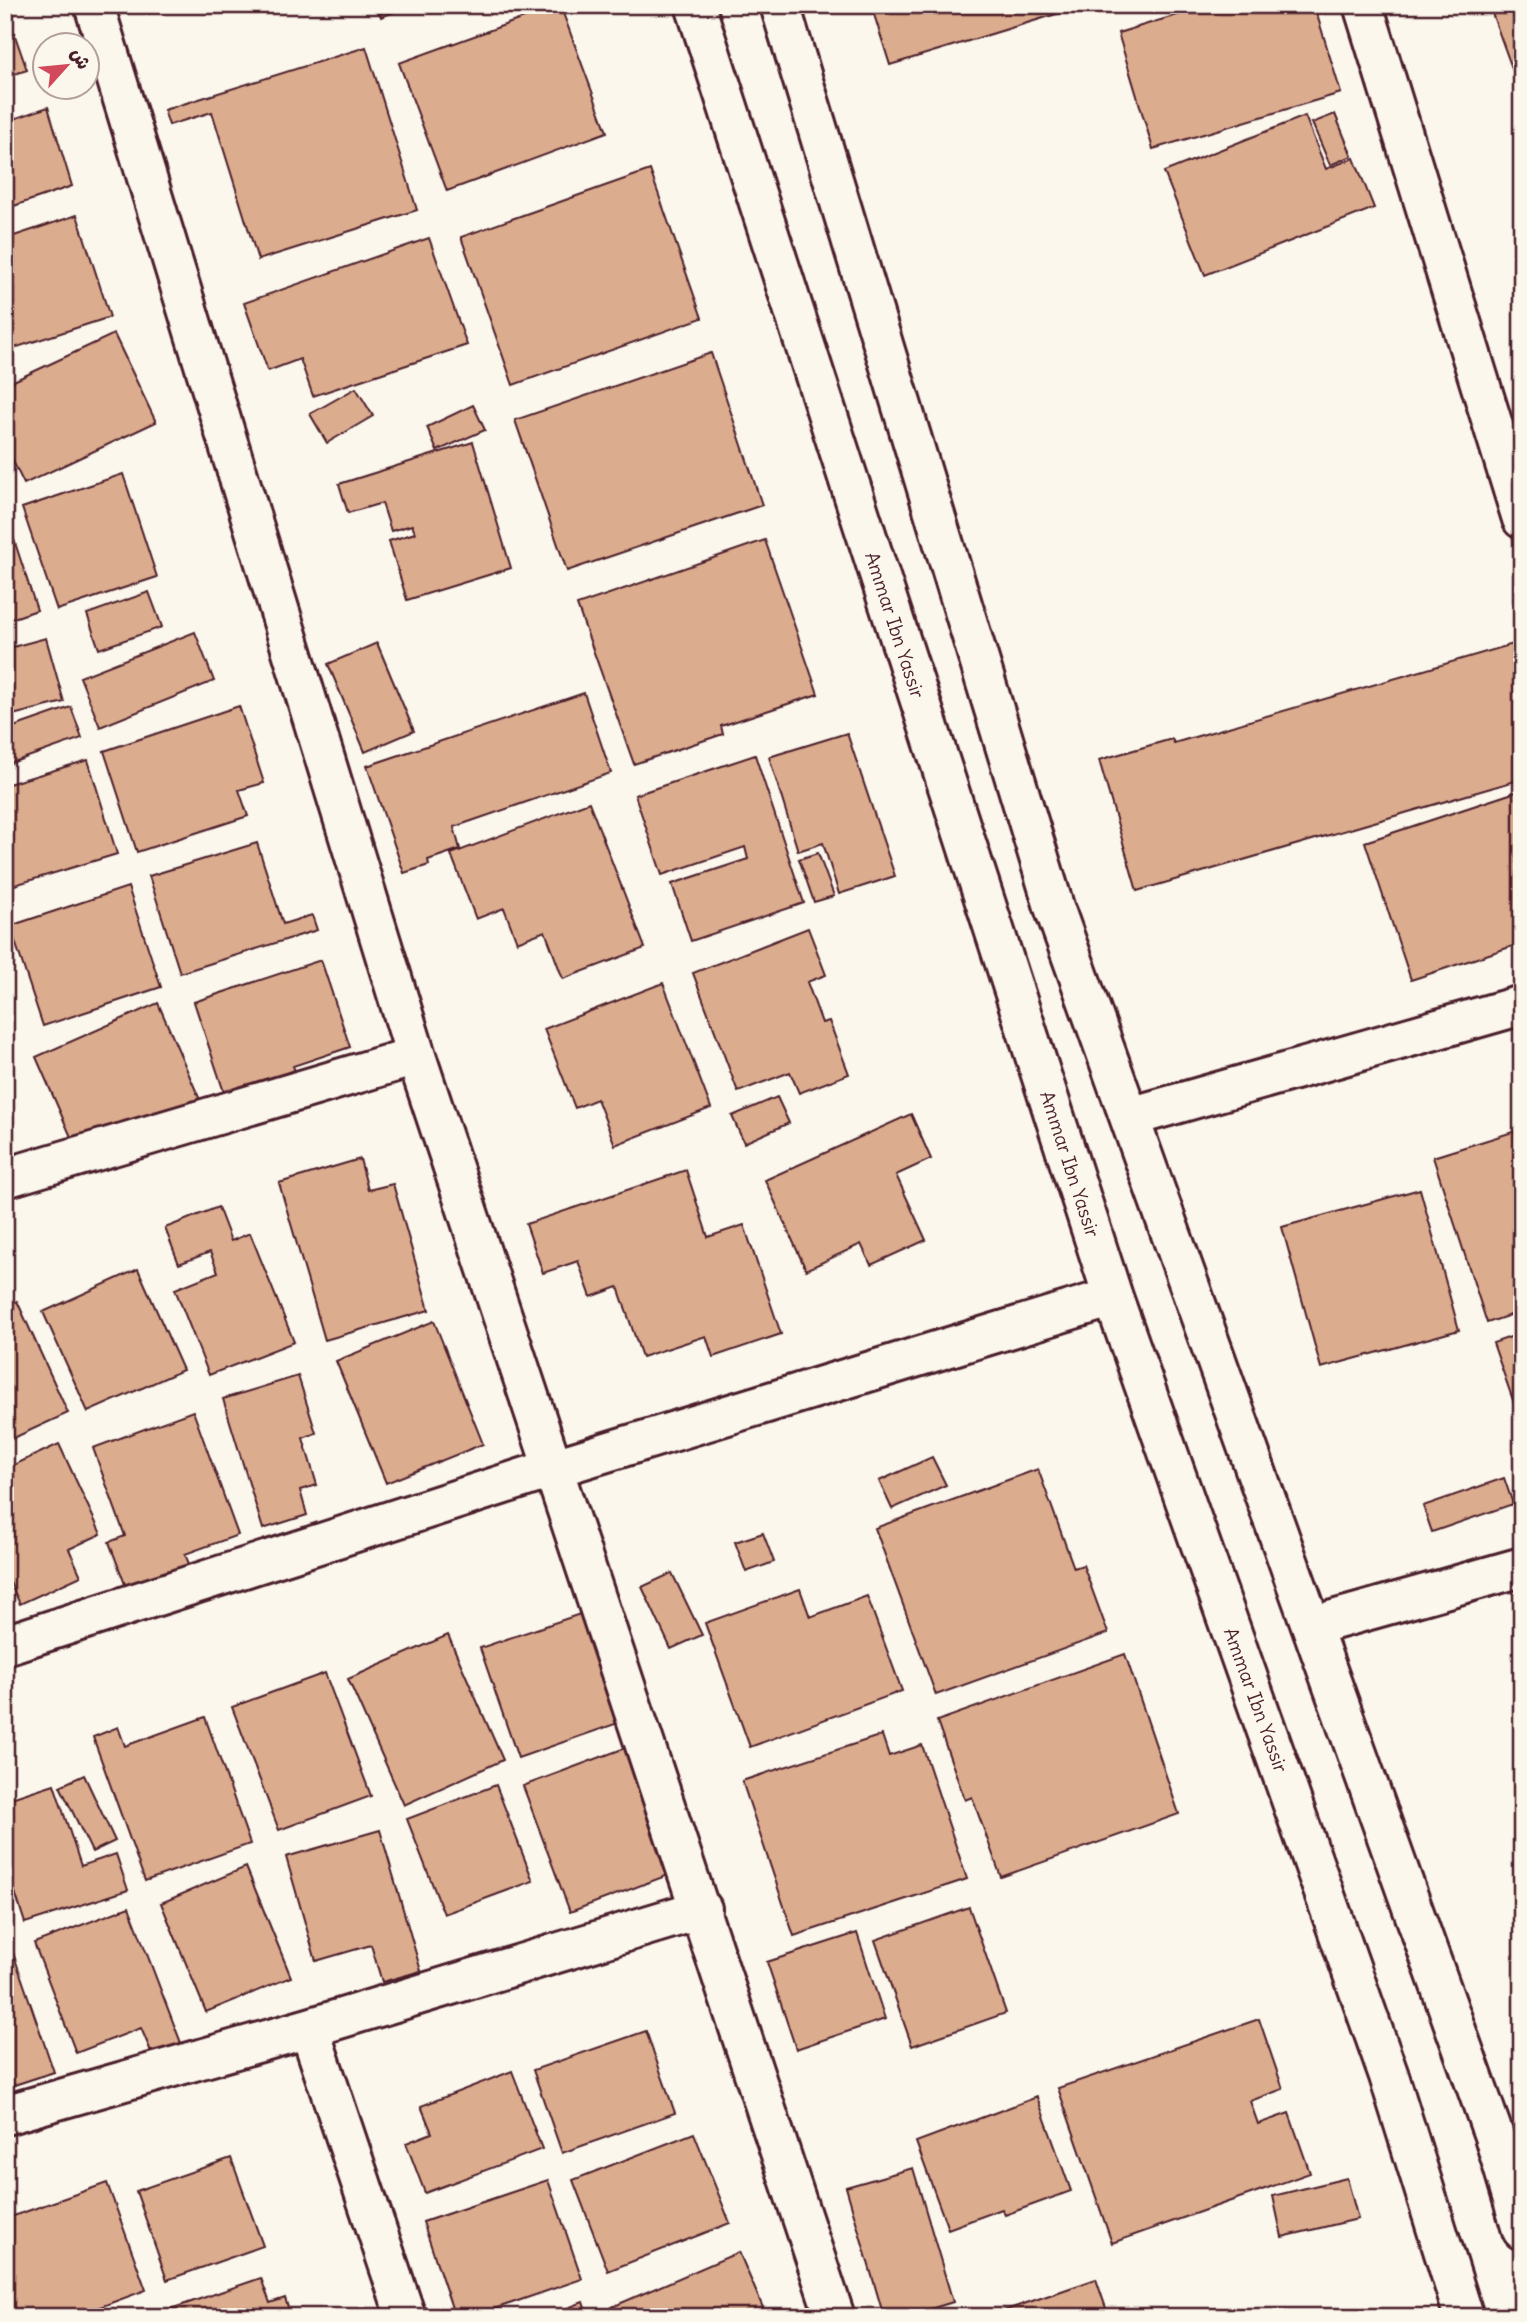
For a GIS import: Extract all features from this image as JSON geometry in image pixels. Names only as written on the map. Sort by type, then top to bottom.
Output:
[{"type":"street","points":[[94,5],[416,1056],[551,1469],[702,1909],[835,2317]]},
{"type":"street","name":"Ammar Ibn Yassir","points":[[695,5],[1113,1297],[1389,2076],[1464,2317]]},
{"type":"street","points":[[780,5],[1055,909],[1494,2136],[1522,2230]]},
{"type":"street","points":[[1363,5],[1515,470],[1522,519]]},
{"type":"street","points":[[1130,1117],[1522,1006]]},
{"type":"street","points":[[8,1169],[416,1056]]},
{"type":"street","points":[[5,1645],[551,1469],[1113,1297]]},
{"type":"street","points":[[1312,1626],[1522,1567]]},
{"type":"street","points":[[5,2115],[309,2028],[702,1909]]},
{"type":"street","points":[[309,2028],[406,2317]]},
{"type":"building","points":[[377,5],[413,5],[381,17]]},
{"type":"building","points":[[560,5],[607,132],[447,191],[399,63]]},
{"type":"building","points":[[871,5],[1060,5],[1063,12],[890,65]]},
{"type":"building","points":[[1210,5],[1314,5],[1341,93],[1153,149],[1118,33]]},
{"type":"building","points":[[1489,5],[1522,5],[1522,96]]},
{"type":"building","points":[[5,7],[27,70],[5,77]]},
{"type":"building","points":[[366,47],[417,210],[258,260],[212,112],[169,125],[164,110]]},
{"type":"building","points":[[48,107],[72,186],[5,209],[5,122]]},
{"type":"building","points":[[1335,114],[1352,156],[1330,165],[1312,123]]},
{"type":"building","points":[[1305,116],[1326,169],[1354,158],[1374,208],[1205,275],[1164,172]]},
{"type":"building","points":[[650,170],[702,318],[513,385],[461,237]]},
{"type":"building","points":[[77,215],[110,317],[5,351],[5,239]]},
{"type":"building","points":[[429,238],[467,345],[313,396],[300,359],[268,371],[244,303]]},
{"type":"building","points":[[114,334],[156,422],[24,484],[5,445],[5,385]]},
{"type":"building","points":[[711,353],[762,505],[567,571],[515,420]]},
{"type":"building","points":[[356,388],[373,416],[327,443],[310,414]]},
{"type":"building","points":[[473,405],[485,430],[437,451],[427,427]]},
{"type":"building","points":[[473,442],[511,568],[407,600],[389,541],[415,533],[412,525],[391,531],[382,503],[348,513],[339,484]]},
{"type":"building","points":[[123,474],[157,577],[57,610],[22,508]]},
{"type":"building","points":[[5,512],[37,610],[5,621]]},
{"type":"building","points":[[765,540],[818,694],[721,726],[723,734],[634,764],[577,605]]},
{"type":"building","points":[[149,592],[162,627],[99,649],[87,614]]},
{"type":"building","points":[[195,632],[214,681],[100,727],[80,677]]},
{"type":"building","points":[[46,638],[64,702],[5,717],[5,649]]},
{"type":"building","points":[[1520,642],[1522,779],[1137,891],[1099,760],[1172,739],[1174,743]]},
{"type":"building","points":[[377,643],[414,731],[365,752],[328,664]]},
{"type":"building","points":[[584,693],[611,773],[454,827],[460,849],[428,860],[429,865],[404,873],[367,766]]},
{"type":"building","points":[[239,706],[264,783],[239,790],[248,816],[137,852],[104,751]]},
{"type":"building","points":[[71,707],[82,738],[5,765],[5,721],[8,729]]},
{"type":"building","points":[[847,733],[895,876],[839,894],[823,843],[798,851],[769,757]]},
{"type":"building","points":[[755,755],[804,903],[691,941],[672,884],[748,859],[745,847],[662,875],[635,795]]},
{"type":"building","points":[[88,760],[117,854],[5,888],[5,785]]},
{"type":"building","points":[[1522,790],[1522,943],[1411,980],[1365,842]]},
{"type":"building","points":[[589,802],[645,948],[563,979],[545,931],[517,942],[504,908],[476,919],[451,854]]},
{"type":"building","points":[[257,843],[283,924],[312,915],[317,930],[180,973],[149,876]]},
{"type":"building","points":[[818,853],[834,896],[814,902],[799,859]]},
{"type":"building","points":[[128,887],[161,987],[43,1026],[10,926]]},
{"type":"building","points":[[808,928],[826,975],[807,982],[822,1023],[829,1021],[849,1074],[799,1093],[790,1072],[738,1092],[693,973]]},
{"type":"building","points":[[321,960],[350,1047],[293,1066],[295,1071],[225,1095],[194,1002]]},
{"type":"building","points":[[663,983],[711,1108],[615,1145],[597,1099],[575,1108],[544,1029]]},
{"type":"building","points":[[158,1003],[200,1100],[78,1153],[36,1057]]},
{"type":"building","points":[[777,1097],[789,1123],[744,1143],[732,1116]]},
{"type":"building","points":[[911,1114],[931,1159],[896,1175],[926,1240],[871,1265],[861,1244],[806,1270],[765,1180]]},
{"type":"building","points":[[1522,1129],[1522,1311],[1487,1323],[1433,1157]]},
{"type":"building","points":[[360,1159],[368,1190],[393,1184],[429,1310],[325,1340],[279,1183]]},
{"type":"building","points":[[686,1170],[708,1237],[744,1225],[781,1334],[713,1357],[706,1336],[642,1357],[618,1287],[591,1297],[578,1261],[543,1273],[526,1224]]},
{"type":"building","points":[[1420,1189],[1459,1330],[1321,1368],[1282,1227]]},
{"type":"building","points":[[218,1207],[231,1241],[250,1233],[294,1342],[209,1375],[175,1289],[218,1272],[210,1252],[179,1264],[165,1228]]},
{"type":"building","points":[[138,1269],[183,1370],[88,1412],[43,1312]]},
{"type":"building","points":[[17,1301],[68,1413],[5,1442],[5,1306]]},
{"type":"building","points":[[434,1321],[483,1444],[386,1483],[336,1361]]},
{"type":"building","points":[[1522,1333],[1522,1426],[1493,1343]]},
{"type":"building","points":[[298,1376],[316,1433],[303,1438],[317,1485],[300,1490],[307,1515],[263,1529],[223,1399]]},
{"type":"building","points":[[193,1411],[238,1535],[185,1554],[191,1569],[128,1592],[109,1542],[125,1536],[93,1448]]},
{"type":"building","points":[[59,1444],[101,1534],[69,1549],[81,1576],[20,1604],[5,1572],[5,1469]]},
{"type":"building","points":[[932,1457],[946,1485],[892,1509],[879,1481]]},
{"type":"building","points":[[1038,1469],[1074,1568],[1083,1565],[1108,1633],[936,1695],[875,1528]]},
{"type":"building","points":[[1504,1478],[1513,1504],[1432,1532],[1423,1506]]},
{"type":"building","points":[[763,1533],[774,1562],[746,1572],[735,1542]]},
{"type":"building","points":[[672,1573],[702,1635],[671,1649],[642,1587]]},
{"type":"building","points":[[800,1589],[810,1617],[867,1596],[902,1691],[750,1747],[705,1623]]},
{"type":"building","points":[[583,1613],[621,1722],[518,1758],[480,1648]]},
{"type":"building","points":[[448,1635],[503,1760],[404,1805],[348,1679]]},
{"type":"building","points":[[1125,1654],[1179,1814],[1001,1877],[972,1797],[965,1800],[937,1721]]},
{"type":"building","points":[[325,1673],[371,1796],[279,1830],[232,1707]]},
{"type":"building","points":[[205,1717],[250,1844],[145,1881],[93,1737],[118,1727],[125,1746]]},
{"type":"building","points":[[882,1735],[889,1756],[922,1745],[967,1879],[794,1936],[742,1781]]},
{"type":"building","points":[[625,1748],[671,1874],[570,1912],[523,1786]]},
{"type":"building","points":[[84,1775],[115,1841],[92,1852],[60,1786]]},
{"type":"building","points":[[54,1784],[81,1866],[116,1854],[128,1890],[25,1923],[5,1861],[5,1800]]},
{"type":"building","points":[[496,1785],[533,1881],[444,1914],[407,1819]]},
{"type":"building","points":[[380,1830],[421,1971],[382,1982],[371,1945],[316,1961],[286,1857]]},
{"type":"building","points":[[246,1867],[291,1977],[206,2012],[161,1903]]},
{"type":"building","points":[[129,1907],[181,2043],[152,2054],[141,2028],[76,2053],[34,1943]]},
{"type":"building","points":[[969,1907],[1006,2013],[912,2046],[875,1940]]},
{"type":"building","points":[[857,1933],[885,2019],[796,2049],[767,1962]]},
{"type":"building","points":[[12,1950],[54,2072],[5,2088],[5,1952]]},
{"type":"building","points":[[1259,2019],[1283,2089],[1250,2101],[1258,2124],[1289,2113],[1310,2173],[1112,2243],[1058,2088]]},
{"type":"building","points":[[646,2031],[675,2113],[562,2153],[533,2070]]},
{"type":"building","points":[[512,2071],[542,2149],[425,2193],[406,2143],[432,2133],[421,2106]]},
{"type":"building","points":[[1037,2097],[1071,2191],[1005,2215],[1002,2209],[948,2229],[916,2142]]},
{"type":"building","points":[[694,2133],[730,2223],[608,2271],[573,2180]]},
{"type":"building","points":[[231,2158],[263,2246],[167,2280],[136,2191]]},
{"type":"building","points":[[913,2168],[953,2302],[904,2317],[884,2317],[846,2187]]},
{"type":"building","points":[[1347,2178],[1358,2219],[1282,2237],[1273,2196]]},
{"type":"building","points":[[548,2180],[582,2279],[471,2317],[455,2317],[423,2222]]},
{"type":"building","points":[[107,2183],[146,2290],[73,2317],[5,2317],[5,2219]]},
{"type":"building","points":[[739,2252],[767,2317],[616,2317],[612,2307]]},
{"type":"building","points":[[261,2278],[270,2303],[285,2298],[291,2317],[170,2317],[168,2310]]},
{"type":"building","points":[[1096,2279],[1109,2317],[986,2317]]},
{"type":"building","points":[[583,2302],[588,2317],[544,2317]]}]
